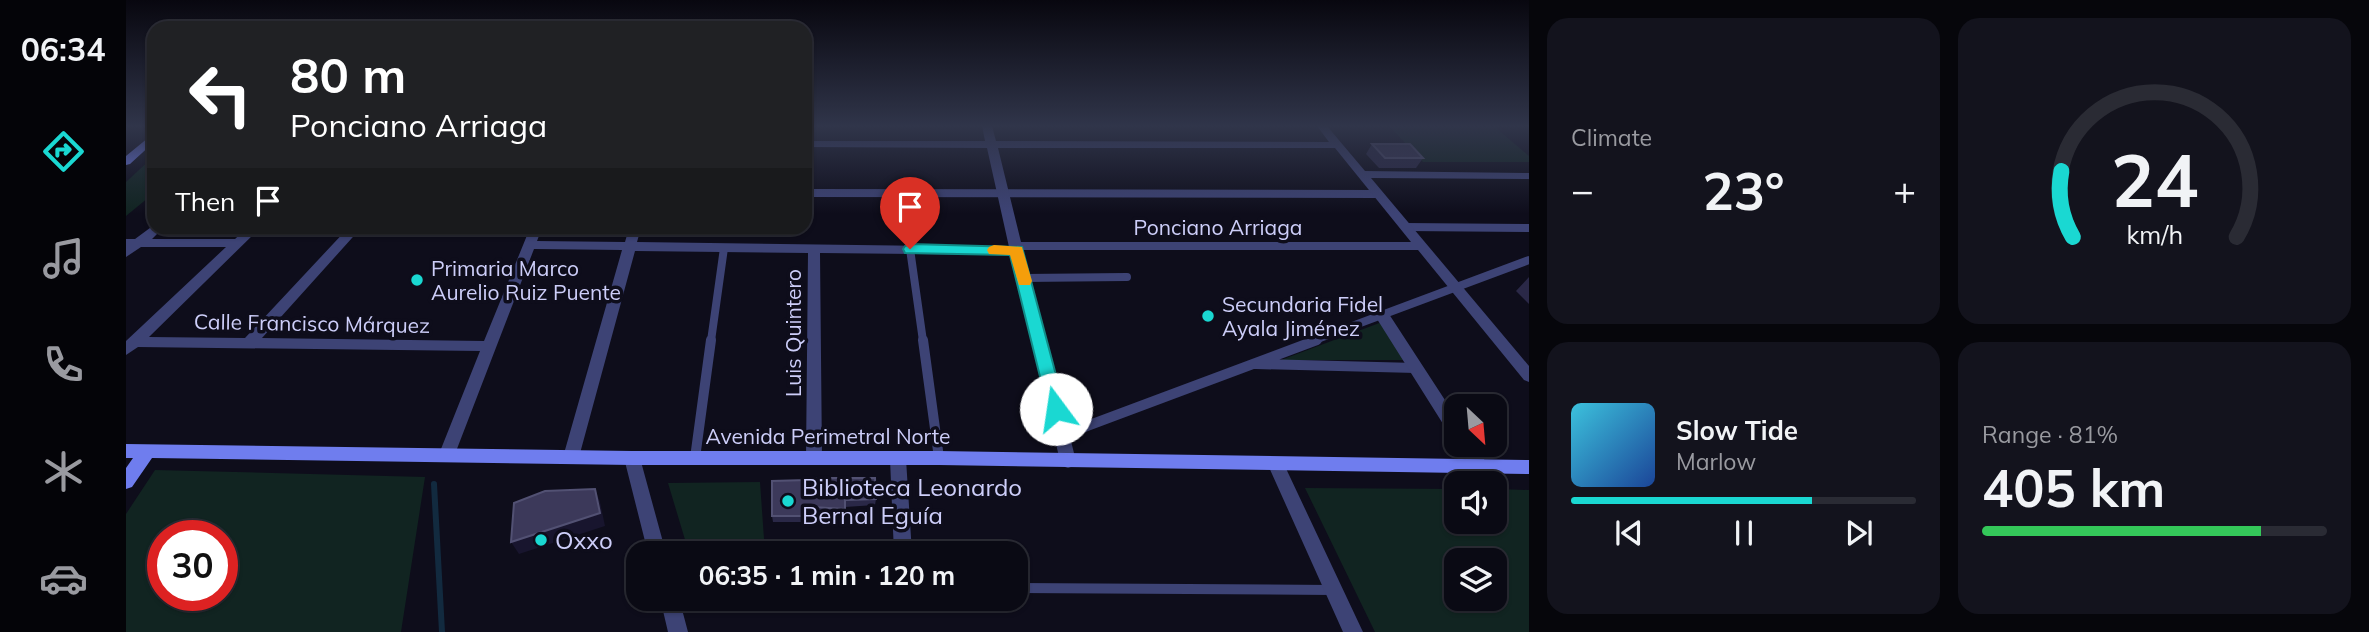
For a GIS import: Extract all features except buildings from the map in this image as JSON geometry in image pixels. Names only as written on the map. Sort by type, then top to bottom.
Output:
[{"type":"street","points":[[994,155],[1068,461]]},
{"type":"street","points":[[1346,155],[1455,288],[1523,363],[1529,376]]},
{"type":"street","points":[[1361,174],[1529,176]]},
{"type":"street","points":[[130,346],[246,235]]},
{"type":"street","points":[[250,342],[349,235]]},
{"type":"street","points":[[447,454],[533,235]]},
{"type":"street","points":[[571,457],[633,235]]},
{"type":"street","points":[[126,253],[132,243],[237,243]]},
{"type":"street","name":"Ponciano Arriaga","points":[[528,245],[814,249],[1420,246]]},
{"type":"street","name":"Luis Quintero","points":[[814,249],[814,458]]},
{"type":"street","points":[[1382,315],[1444,411]]},
{"type":"street","name":"Calle Francisco Márquez","points":[[130,346],[250,342],[488,346]]},
{"type":"street","name":"Avenida Perimetral Norte","points":[[126,452],[632,458],[939,458],[1529,467]]},
{"type":"street","points":[[126,482],[147,452]]},
{"type":"street","points":[[1474,457],[1480,466]]},
{"type":"street","points":[[632,458],[654,541]]},
{"type":"street","points":[[898,459],[902,541]]},
{"type":"street","points":[[1276,464],[1353,632]]},
{"type":"street","points":[[672,611],[678,632]]},
{"type":"lane","points":[[812,194],[1378,194]]},
{"type":"lane","points":[[1405,227],[1529,228]]},
{"type":"lane","points":[[695,458],[724,248]]},
{"type":"lane","points":[[910,249],[939,458]]},
{"type":"lane","points":[[1063,435],[1529,260]]},
{"type":"lane","points":[[1023,278],[1127,277]]},
{"type":"lane","points":[[1249,364],[1416,368]]},
{"type":"lane","points":[[1028,589],[1334,590]]},
{"type":"green space","points":[[1417,155],[1529,156],[1529,162],[1423,162]]},
{"type":"green space","points":[[147,162],[147,199],[126,216],[126,182]]},
{"type":"green space","points":[[1382,322],[1406,360],[1281,360]]},
{"type":"green space","points":[[155,470],[425,477],[401,632],[126,632],[126,514]]},
{"type":"green space","points":[[760,482],[764,541],[685,541],[668,483]]},
{"type":"green space","points":[[1305,488],[1444,489],[1444,534],[1507,534],[1507,489],[1529,490],[1529,632],[1375,632]]},
{"type":"waterway","points":[[434,484],[442,632]]},
{"type":"slow traffic","points":[[994,250],[1016,250],[1024,281]]},
{"type":"place","name":"Primaria Marco Aurelio Ruiz Puente","points":[[417,280]]},
{"type":"place","name":"Secundaria Fidel Ayala Jiménez","points":[[1208,316]]},
{"type":"place","name":"Biblioteca Leonardo Bernal Eguía","points":[[788,501]]},
{"type":"place","name":"Oxxo","points":[[541,540]]},
{"type":"route","points":[[910,249],[1016,250],[1056,409]]}]
